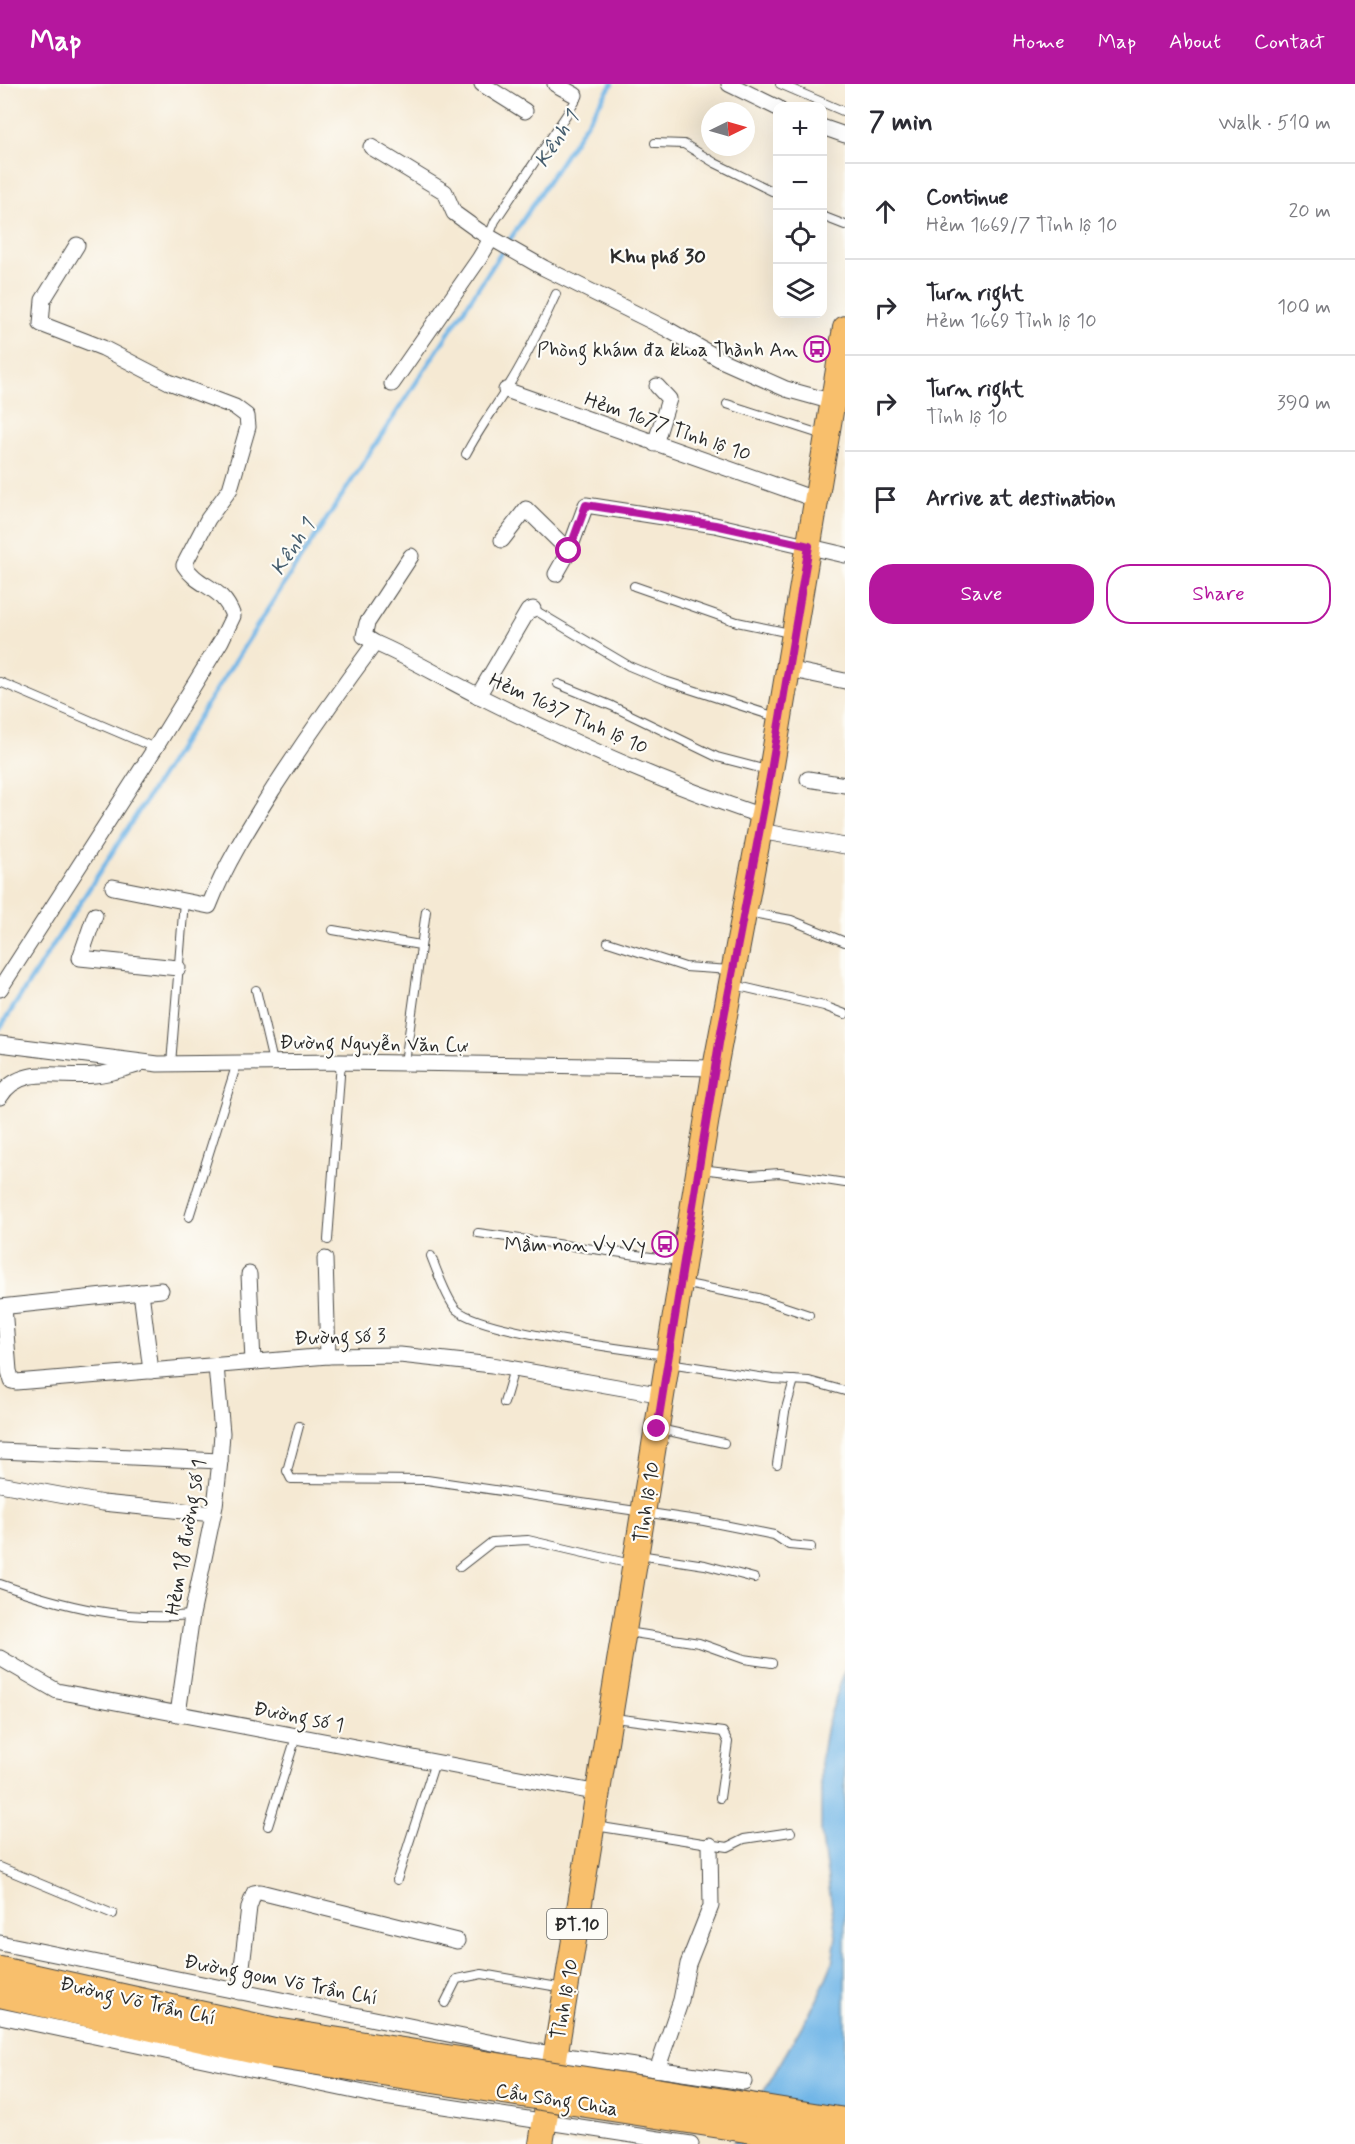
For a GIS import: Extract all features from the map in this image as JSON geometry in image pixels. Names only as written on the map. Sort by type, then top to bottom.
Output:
[{"type":"highway","name":"Đường Võ Trần Chí","points":[[0,1970],[275,2043]]},
{"type":"highway","name":"Đường Võ Trần Chí","points":[[0,1994],[275,2043]]},
{"type":"highway","name":"Cầu Sông Chùa","points":[[275,2043],[845,2121]]},
{"type":"highway","name":"Cầu Sông Chùa","points":[[275,2043],[842,2144]]},
{"type":"main road","name":"Tỉnh lộ 10","points":[[542,2134],[612,1718],[715,1068],[771,771],[827,436],[837,396],[845,328]]},
{"type":"street","points":[[482,84],[525,111]]},
{"type":"street","points":[[555,84],[574,95]]},
{"type":"street","points":[[729,84],[773,106]]},
{"type":"street","points":[[827,129],[845,135]]},
{"type":"street","points":[[370,147],[445,192],[454,213],[520,254],[723,361],[786,389],[837,396]]},
{"type":"street","points":[[392,384],[479,259],[490,236]]},
{"type":"street","points":[[0,989],[155,748],[221,641],[233,616],[228,601],[214,589],[191,576],[184,565],[208,519],[230,489],[248,427],[247,416],[235,407],[169,381],[103,348],[41,324],[43,300],[77,246]]},
{"type":"street","points":[[655,444],[669,399],[657,386]]},
{"type":"street","name":"Hẻm 1677 Tỉnh lộ 10","points":[[506,390],[817,500]]},
{"type":"street","points":[[556,574],[569,551],[586,505],[705,523],[845,555]]},
{"type":"street","points":[[502,540],[526,509],[569,551]]},
{"type":"street","points":[[112,887],[209,906],[221,875],[261,808],[370,640],[367,623],[411,556]]},
{"type":"street","points":[[478,696],[528,611],[533,609]]},
{"type":"street","name":"Hẻm 1637 Tỉnh lộ 10","points":[[370,640],[478,696],[761,823],[845,846]]},
{"type":"street","points":[[788,669],[845,681]]},
{"type":"street","points":[[808,779],[845,785]]},
{"type":"street","points":[[95,915],[80,958],[178,968]]},
{"type":"street","name":"Đường Nguyễn Văn Cự","points":[[0,1044],[142,1064],[340,1062],[715,1068]]},
{"type":"street","points":[[0,1097],[10,1084],[31,1075],[96,1075],[142,1064]]},
{"type":"street","points":[[325,1259],[328,1356]]},
{"type":"street","points":[[249,1274],[254,1362]]},
{"type":"street","points":[[2,1307],[161,1290]]},
{"type":"street","points":[[141,1292],[151,1371]]},
{"type":"street","name":"Đường số 3","points":[[2,1307],[9,1371],[12,1381],[16,1382],[328,1356],[400,1355],[514,1369],[663,1395]]},
{"type":"street","name":"Hẻm 18 đường số 1","points":[[178,1714],[192,1615],[213,1514],[220,1461],[222,1433],[216,1366]]},
{"type":"street","points":[[0,1450],[220,1461]]},
{"type":"street","points":[[0,1484],[103,1503],[213,1514]]},
{"type":"street","name":"Đường số 1","points":[[0,1658],[57,1691],[599,1793]]},
{"type":"street","points":[[657,2070],[681,2000],[688,1964],[711,1906],[710,1845]]},
{"type":"street","points":[[239,1992],[249,1907],[254,1893],[260,1892],[457,1941]]},
{"type":"street","name":"Đường gom Võ Trần Chí","points":[[0,1944],[554,2055],[744,2082]]},
{"type":"street","points":[[0,2016],[378,2096],[542,2134],[691,2144]]},
{"type":"lane","points":[[780,84],[845,112]]},
{"type":"lane","points":[[490,236],[495,221],[575,102],[574,95]]},
{"type":"lane","points":[[656,143],[684,144],[715,164],[773,192]]},
{"type":"lane","points":[[827,218],[845,225]]},
{"type":"lane","points":[[466,454],[483,422],[506,390],[535,339],[556,294]]},
{"type":"lane","points":[[727,404],[827,436]]},
{"type":"lane","points":[[634,586],[737,622],[794,634]]},
{"type":"lane","points":[[533,609],[629,666],[675,685],[780,718]]},
{"type":"lane","points":[[0,682],[155,748]]},
{"type":"lane","points":[[558,684],[612,706],[717,757],[771,771]]},
{"type":"lane","points":[[171,1064],[183,901]]},
{"type":"lane","points":[[405,1063],[426,911]]},
{"type":"lane","points":[[744,911],[791,920],[845,942]]},
{"type":"lane","points":[[333,930],[420,945]]},
{"type":"lane","points":[[608,942],[685,967],[731,977],[845,1014]]},
{"type":"lane","points":[[256,990],[273,1062]]},
{"type":"lane","points":[[327,1240],[340,1062]]},
{"type":"lane","points":[[189,1218],[237,1063]]},
{"type":"lane","points":[[699,1168],[750,1175],[780,1173],[845,1183]]},
{"type":"lane","points":[[478,1233],[683,1272],[809,1316]]},
{"type":"lane","points":[[431,1256],[456,1310],[476,1319],[519,1331],[669,1359],[809,1381],[845,1392]]},
{"type":"lane","points":[[504,1403],[514,1369]]},
{"type":"lane","points":[[777,1464],[785,1412],[794,1380]]},
{"type":"lane","points":[[299,1426],[287,1471],[291,1479],[427,1480],[748,1529],[774,1535],[789,1545],[811,1547]]},
{"type":"lane","points":[[657,1429],[724,1443]]},
{"type":"lane","points":[[460,1567],[492,1542],[528,1540],[637,1560],[705,1565],[754,1578]]},
{"type":"lane","points":[[0,1584],[63,1603],[133,1618],[192,1615]]},
{"type":"lane","points":[[625,1631],[699,1643],[744,1659],[772,1663]]},
{"type":"lane","points":[[612,1718],[723,1732],[728,1742],[720,1798]]},
{"type":"lane","points":[[268,1826],[296,1737]]},
{"type":"lane","points":[[397,1880],[435,1762]]},
{"type":"lane","points":[[593,1826],[728,1847],[744,1839],[791,1832]]},
{"type":"lane","points":[[0,1867],[113,1914]]},
{"type":"lane","points":[[445,2003],[457,1980],[482,1974],[565,1988]]},
{"type":"water","points":[[845,1669],[845,2114],[832,2144],[733,2144],[817,2000],[832,1964],[836,1936],[821,1832],[821,1760],[827,1725]]},
{"type":"waterway","name":"Kênh 1","points":[[0,1028],[284,584],[612,84]]},
{"type":"place","name":"Phòng khám đa khoa Thành An","points":[[817,349]]},
{"type":"place","name":"Mầm non Vy Vy","points":[[665,1244]]},
{"type":"district","name":"Khu phố 30","points":[[658,256]]},
{"type":"route","points":[[569,551],[586,505],[715,525],[809,546],[771,771],[719,1043],[657,1429]]}]
